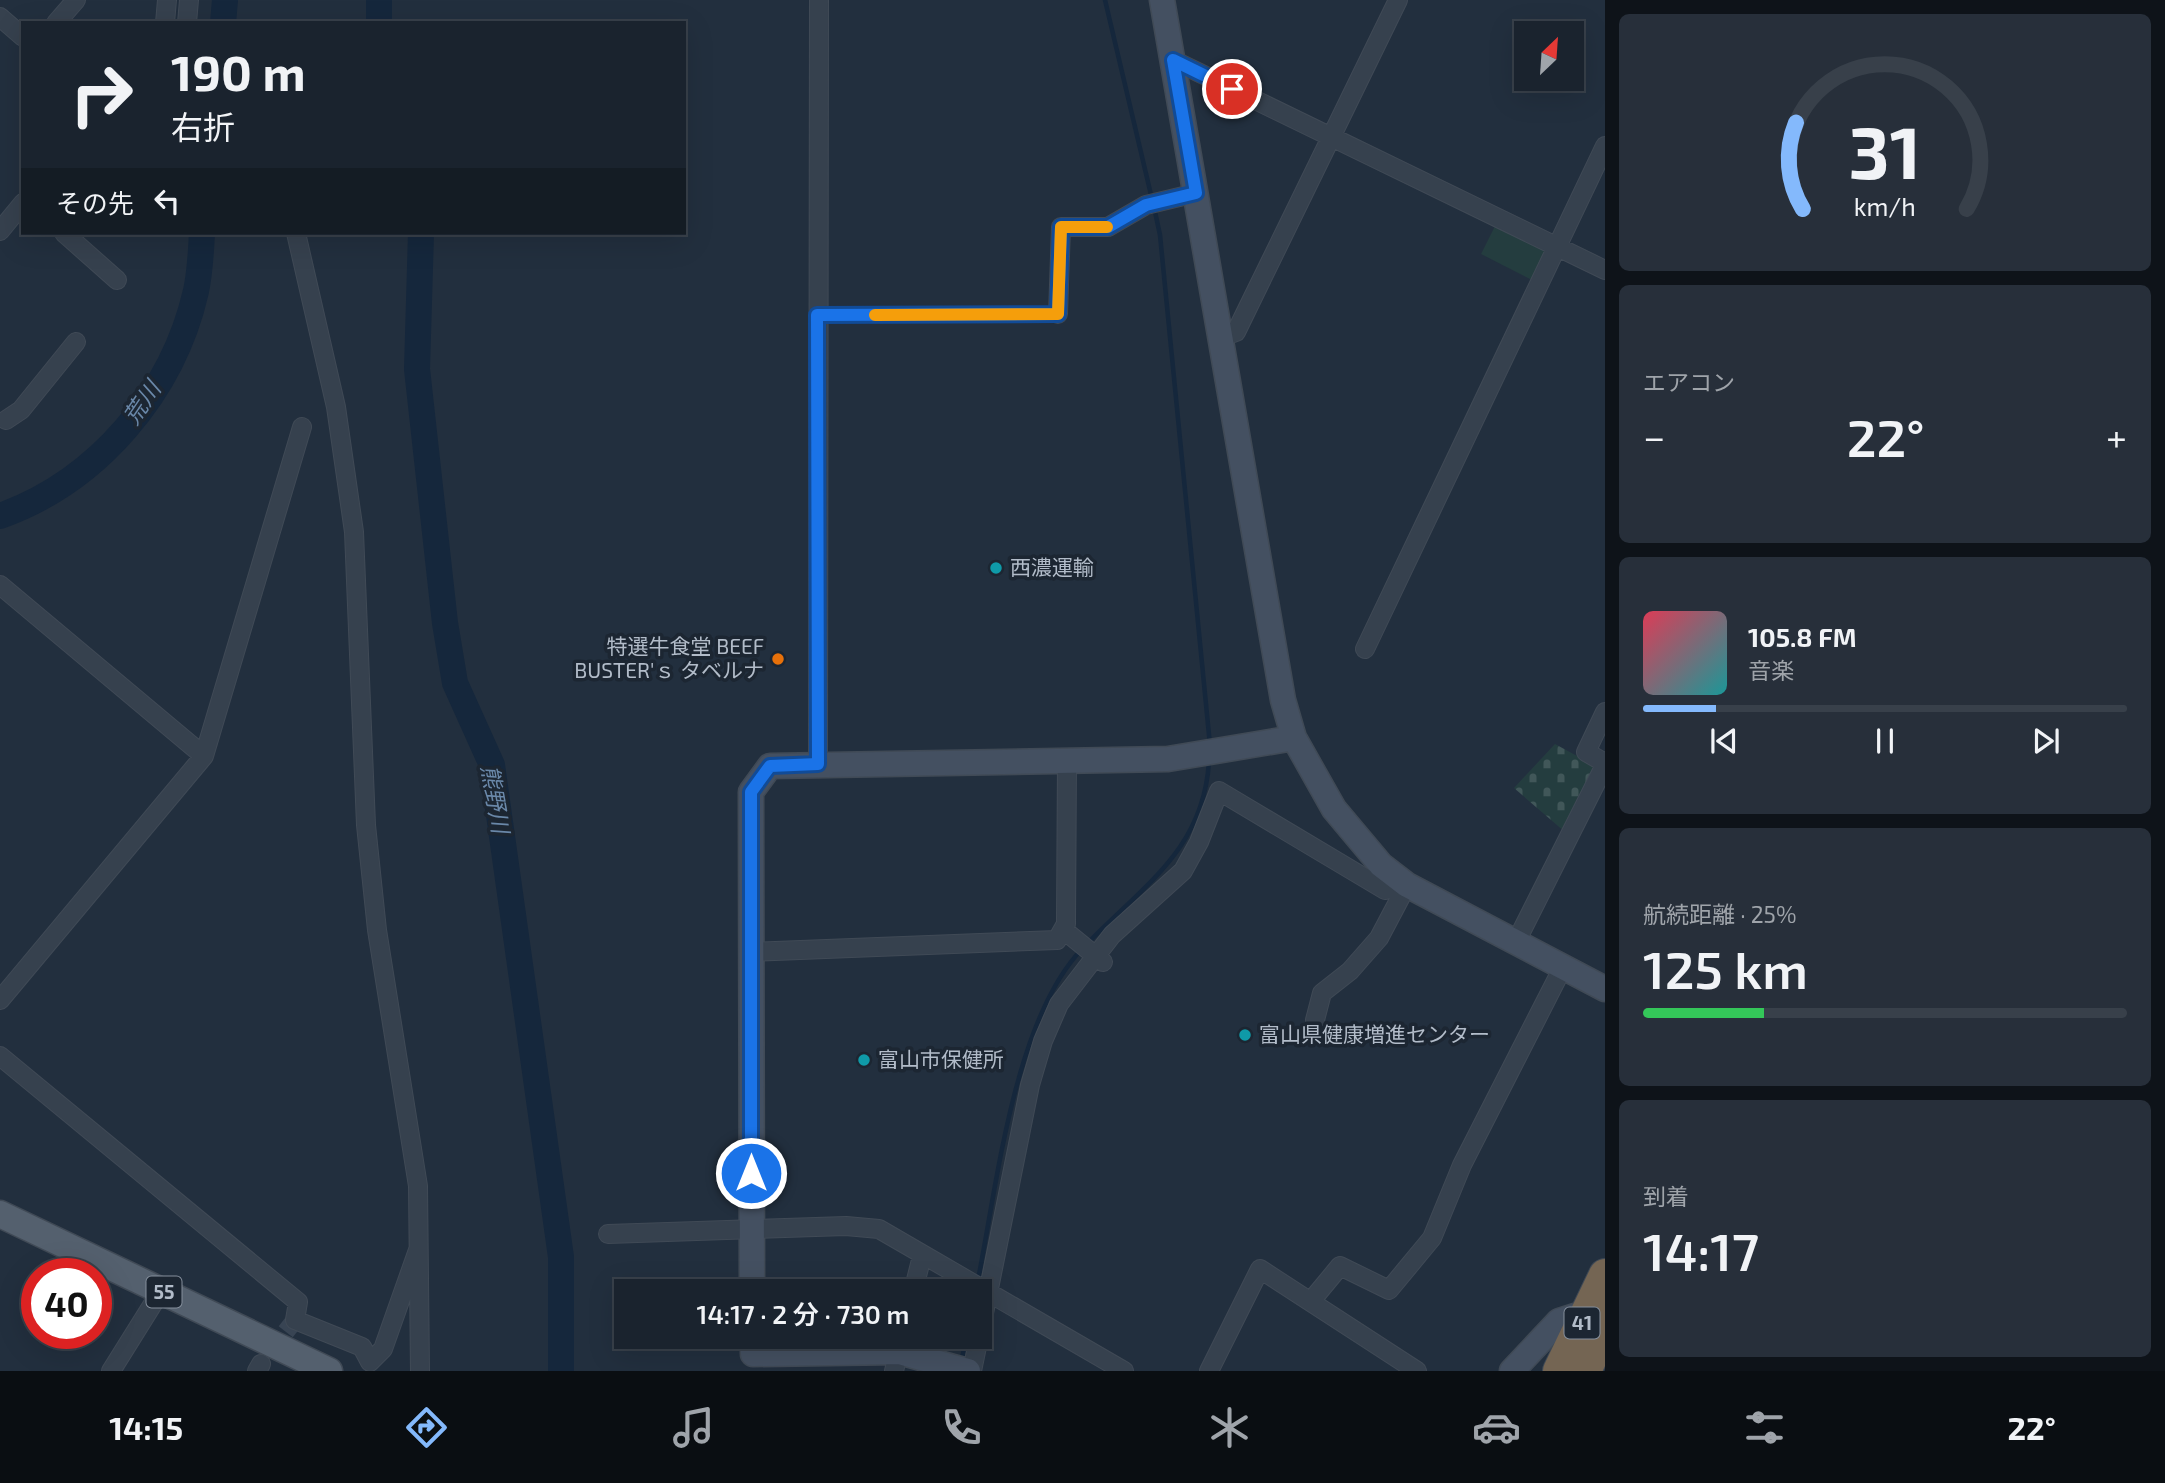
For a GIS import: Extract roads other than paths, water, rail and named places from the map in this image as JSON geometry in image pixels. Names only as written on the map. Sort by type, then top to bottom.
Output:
[{"type":"highway","name":"41","points":[[1585,1371],[1605,1275]]},
{"type":"highway","name":"41","points":[[1559,1371],[1596,1320]]},
{"type":"main road","name":"55","points":[[0,1214],[329,1371]]},
{"type":"street","points":[[58,21],[76,0]]},
{"type":"street","points":[[165,21],[167,0]]},
{"type":"street","points":[[187,21],[189,0]]},
{"type":"street","points":[[818,764],[819,0]]},
{"type":"street","points":[[1162,0],[1281,686],[1294,738],[1334,809],[1381,865],[1407,885],[1605,989]]},
{"type":"street","points":[[1220,338],[1236,332],[1398,0]]},
{"type":"street","points":[[0,17],[21,35]]},
{"type":"street","points":[[1173,60],[1605,270]]},
{"type":"street","points":[[1365,649],[1605,146]]},
{"type":"street","points":[[1058,314],[1061,227],[1108,227],[1146,205],[1196,193]]},
{"type":"street","points":[[0,231],[21,206]]},
{"type":"street","points":[[66,235],[117,280]]},
{"type":"street","points":[[296,235],[336,407],[354,532],[366,825],[377,930],[418,1186],[420,1371]]},
{"type":"street","points":[[2,416],[20,410],[76,342]]},
{"type":"street","points":[[0,1000],[204,756],[302,427]]},
{"type":"street","points":[[0,585],[204,756]]},
{"type":"street","points":[[1516,942],[1605,764],[1586,752],[1605,712]]},
{"type":"street","points":[[752,1279],[751,792],[770,766],[1168,759],[1294,738]]},
{"type":"street","points":[[752,953],[1057,940],[1065,931],[1067,760]]},
{"type":"street","points":[[991,1279],[1030,1085],[1043,1041],[1059,1004],[1100,959],[1112,935],[1183,872],[1199,842],[1219,791],[1385,890],[1407,885]]},
{"type":"street","points":[[1315,1020],[1322,993],[1350,971],[1379,937],[1407,885]]},
{"type":"street","points":[[1065,931],[1100,959]]},
{"type":"street","points":[[1311,1301],[1340,1266],[1389,1290],[1432,1238],[1462,1165],[1563,967]]},
{"type":"street","points":[[0,1056],[298,1301],[295,1321],[362,1347],[370,1362],[383,1349],[408,1271],[420,1246]]},
{"type":"street","points":[[608,1234],[846,1226],[879,1229],[963,1279]]},
{"type":"street","points":[[916,1279],[922,1256]]},
{"type":"street","points":[[1209,1371],[1260,1269],[1418,1371]]},
{"type":"street","points":[[111,1371],[161,1291]]},
{"type":"street","points":[[992,1295],[1124,1371]]},
{"type":"street","points":[[1512,1371],[1559,1321],[1596,1320]]},
{"type":"street","points":[[753,1354],[898,1353],[970,1371],[976,1349]]},
{"type":"lane","points":[[817,315],[1058,314]]},
{"type":"waterway","name":"荒川","points":[[223,21],[225,0]]},
{"type":"waterway","name":"熊野川","points":[[379,0],[379,21]]},
{"type":"waterway","points":[[1105,0],[1152,199]]},
{"type":"waterway","points":[[1154,207],[1160,235],[1210,745]]},
{"type":"waterway","name":"荒川","points":[[0,516],[36,500],[69,480],[99,456],[126,428],[150,397],[185,328],[196,291],[202,235]]},
{"type":"waterway","name":"熊野川","points":[[421,235],[417,369],[445,623],[455,683],[492,765],[561,1257],[561,1371]]},
{"type":"waterway","points":[[1088,943],[1150,883],[1183,842],[1196,818],[1205,792],[1209,761]]},
{"type":"waterway","points":[[978,1279],[1001,1152],[1024,1060],[1040,1017],[1059,980],[1082,949]]},
{"type":"waterway","points":[[962,1360],[964,1349]]},
{"type":"tunnel","points":[[269,1353],[295,1320]]},
{"type":"place","name":"西濃運輸","points":[[996,568]]},
{"type":"place","name":"特選牛食堂 BEEF BUSTER'ｓ タベルナ","points":[[778,659]]},
{"type":"place","name":"富山県健康増進センター","points":[[1245,1035]]},
{"type":"place","name":"富山市保健所","points":[[864,1060]]}]
